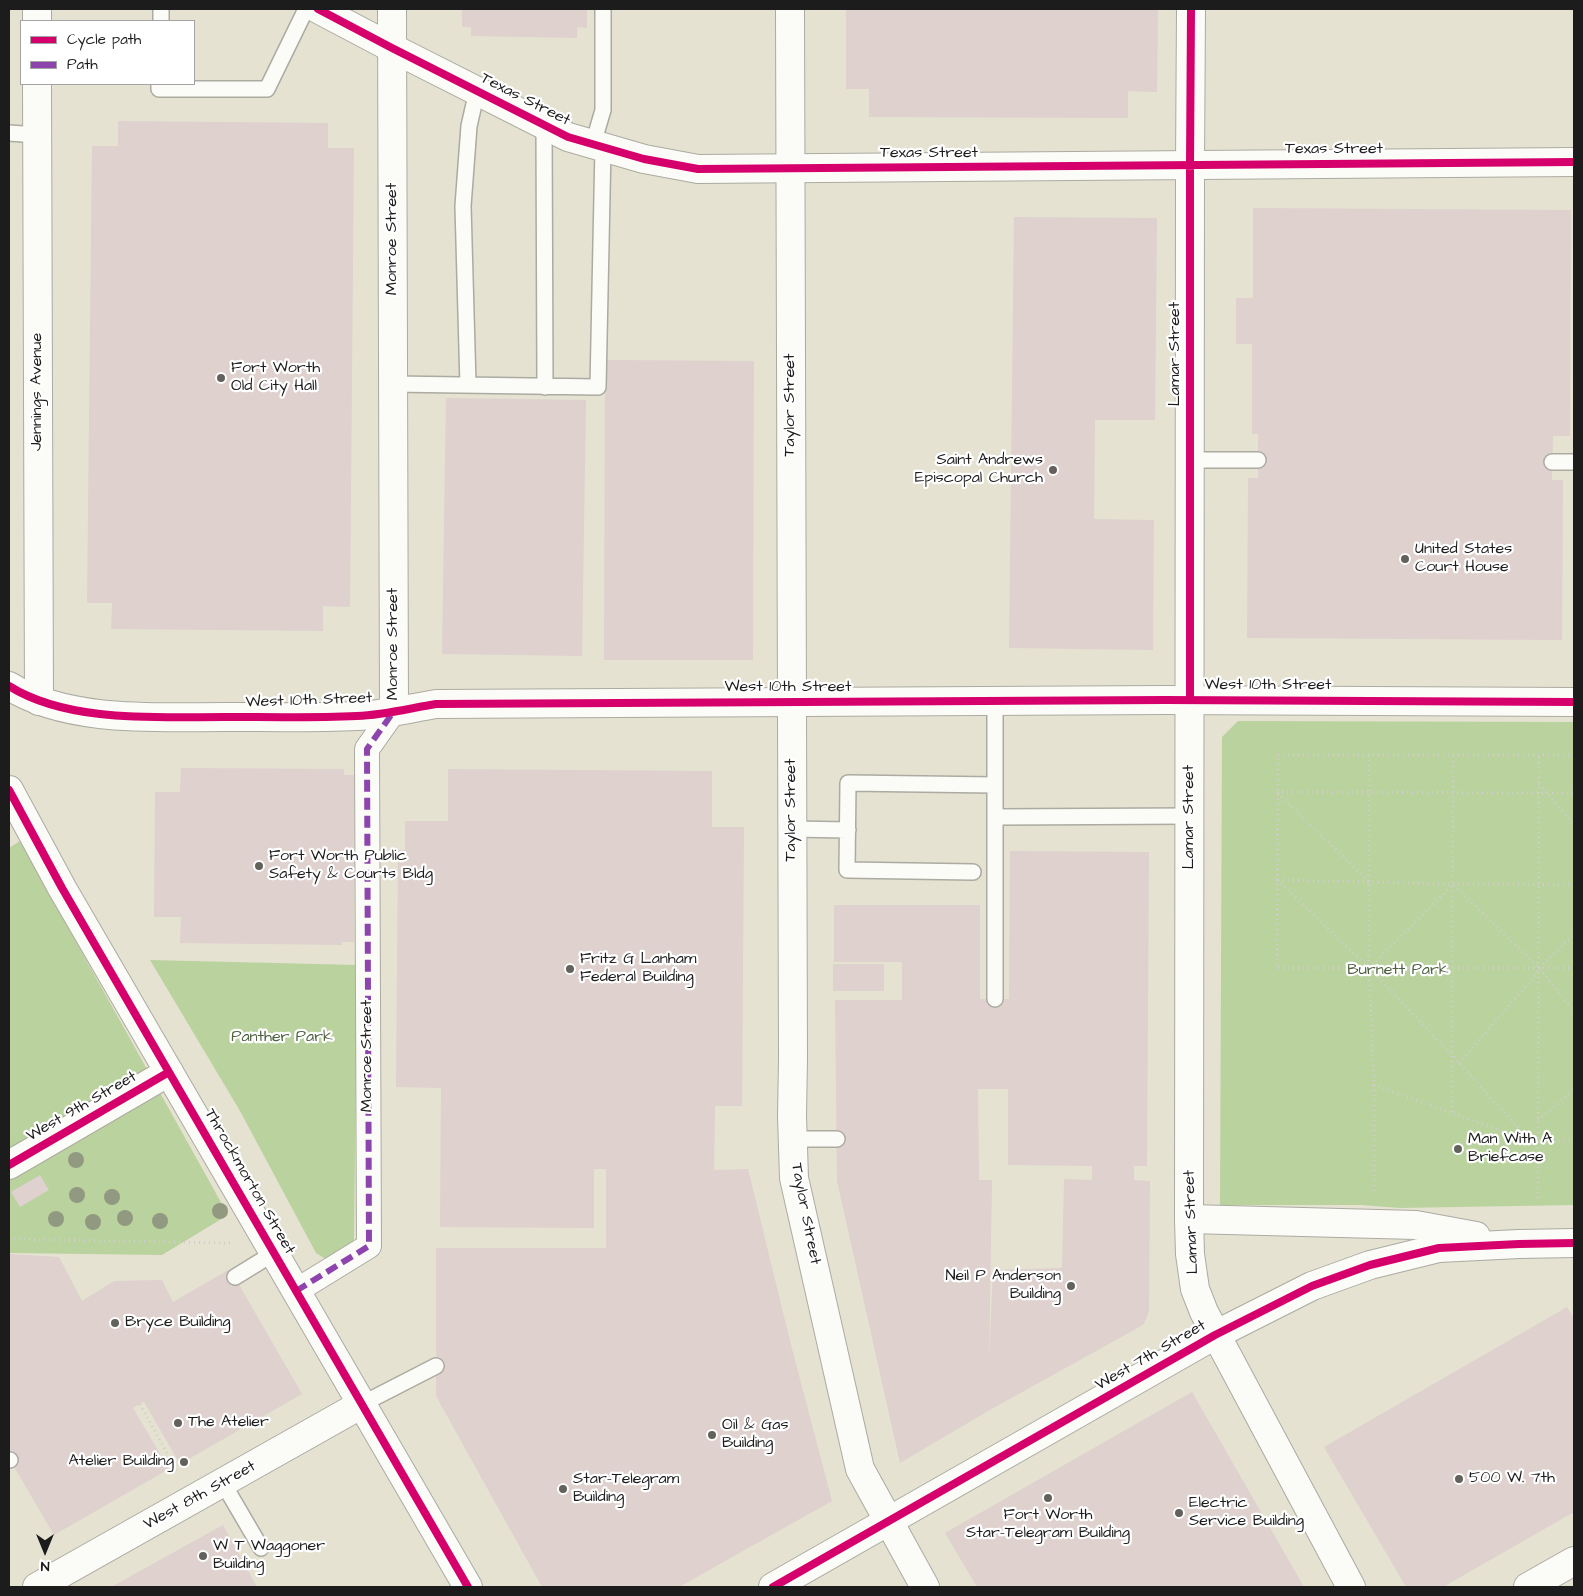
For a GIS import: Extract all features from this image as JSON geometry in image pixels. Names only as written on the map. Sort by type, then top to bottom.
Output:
[{"type":"street","name":"Texas Street","points":[[318,9],[568,137],[644,159],[698,169],[1574,162]]},
{"type":"street","name":"Monroe Street","points":[[296,1291],[369,1246],[367,748],[394,711],[392,9]]},
{"type":"street","name":"Taylor Street","points":[[790,9],[792,1139],[794,1178],[860,1469],[925,1587]]},
{"type":"street","name":"Lamar Street","points":[[1191,9],[1190,1254],[1195,1289],[1215,1335],[1351,1587]]},
{"type":"street","name":"Jennings Avenue","points":[[37,85],[39,701]]},
{"type":"street","name":"West 10th Street","points":[[9,686],[39,701],[74,710],[131,717],[359,716],[436,704],[1190,700],[1574,702]]},
{"type":"street","name":"Throckmorton Street","points":[[9,790],[62,888],[468,1587]]},
{"type":"street","name":"West 9th Street","points":[[9,1165],[170,1072]]},
{"type":"street","points":[[1189,1219],[1416,1225],[1519,1244]]},
{"type":"street","name":"West 7th Street","points":[[773,1587],[1215,1335],[1312,1286],[1370,1265],[1439,1248],[1574,1243]]},
{"type":"street","name":"West 8th Street","points":[[38,1587],[362,1404]]},
{"type":"street","points":[[1528,1587],[1574,1561]]},
{"type":"lane","points":[[160,85],[159,89],[267,90],[306,9]]},
{"type":"lane","points":[[393,384],[598,388],[598,145],[603,110],[603,9]]},
{"type":"lane","points":[[468,385],[463,206],[469,126],[477,91]]},
{"type":"lane","points":[[544,125],[546,387]]},
{"type":"lane","points":[[9,133],[37,135]]},
{"type":"lane","points":[[1190,460],[1258,460]]},
{"type":"lane","points":[[1552,462],[1574,462]]},
{"type":"lane","points":[[994,701],[996,999]]},
{"type":"lane","points":[[973,872],[847,870],[848,783],[995,785]]},
{"type":"lane","points":[[995,817],[1190,816]]},
{"type":"lane","points":[[792,829],[848,830]]},
{"type":"lane","points":[[792,1139],[836,1139]]},
{"type":"lane","points":[[235,1277],[274,1253]]},
{"type":"lane","points":[[362,1404],[436,1366]]},
{"type":"lane","points":[[223,1483],[261,1548]]},
{"type":"path","points":[[1574,756],[1278,755],[1277,792],[1277,968],[1574,968]]},
{"type":"path","points":[[1369,755],[1369,968],[1374,1084],[1374,1197]]},
{"type":"path","points":[[1452,1112],[1453,755]]},
{"type":"path","points":[[1538,1198],[1539,755]]},
{"type":"path","points":[[1539,784],[1574,824]]},
{"type":"path","points":[[1277,792],[1574,793]]},
{"type":"path","points":[[1277,792],[1369,882]]},
{"type":"path","points":[[1277,880],[1574,885]]},
{"type":"path","points":[[1277,880],[1369,968],[1453,1056],[1530,1141]]},
{"type":"path","points":[[1369,968],[1453,884]]},
{"type":"path","points":[[1453,884],[1539,968],[1574,1010]]},
{"type":"path","points":[[1459,1063],[1533,978],[1539,968],[1574,935]]},
{"type":"path","points":[[1374,1084],[1530,1141],[1574,1141]]},
{"type":"path","points":[[1538,1120],[1574,1090]]},
{"type":"path","points":[[9,1239],[230,1243]]},
{"type":"path","points":[[140,1404],[179,1473]]},
{"type":"green space","name":"Burnett Park","points":[[1238,721],[1574,722],[1574,1205],[1400,1208],[1361,1205],[1220,1205],[1222,737]]},
{"type":"green space","points":[[20,841],[228,1215],[162,1255],[9,1253],[9,848]]},
{"type":"green space","name":"Panther Park","points":[[150,960],[357,965],[354,1239],[350,1248],[327,1260],[316,1253],[240,1111]]},
{"type":"building","points":[[462,9],[587,9],[587,28],[577,27],[577,38],[471,36],[471,27],[462,27]]},
{"type":"building","points":[[846,9],[1158,9],[1157,92],[1128,91],[1128,118],[869,117],[869,89],[846,89]]},
{"type":"building","name":"Fort Worth Old City Hall","points":[[118,121],[328,123],[328,148],[354,148],[350,607],[323,606],[323,631],[111,629],[112,603],[87,603],[92,146],[118,146]]},
{"type":"building","points":[[1253,208],[1571,210],[1570,436],[1553,436],[1552,480],[1563,480],[1562,640],[1247,638],[1248,478],[1258,478],[1258,434],[1252,434],[1252,344],[1236,344],[1236,298],[1253,298]]},
{"type":"building","name":"Saint Andrews Episcopal Church","points":[[1014,217],[1157,218],[1155,420],[1095,420],[1094,519],[1154,520],[1153,650],[1009,648]]},
{"type":"building","points":[[605,360],[754,361],[753,660],[604,660]]},
{"type":"building","points":[[446,398],[586,400],[582,656],[442,654]]},
{"type":"building","name":"Fort Worth Public Safety & Courts Bldg","points":[[181,768],[344,769],[344,775],[355,775],[354,852],[363,852],[362,880],[354,880],[354,942],[342,942],[342,945],[180,943],[181,917],[154,917],[155,792],[180,792]]},
{"type":"building","points":[[448,769],[712,771],[712,827],[744,827],[742,1106],[715,1106],[714,1170],[748,1169],[832,1501],[679,1587],[542,1587],[436,1396],[436,1248],[606,1248],[606,1169],[594,1169],[594,1228],[440,1227],[441,1088],[396,1087],[398,850],[405,850],[405,821],[448,821]]},
{"type":"building","points":[[1010,851],[1149,852],[1147,1166],[1134,1166],[1134,1180],[1150,1181],[1149,1311],[1144,1324],[988,1411],[900,1463],[837,1181],[835,1000],[902,1000],[902,962],[834,962],[834,905],[980,905],[980,999],[1009,999]],"holes":[[[978,1089],[1008,1089],[1008,1165],[1092,1166],[1092,1180],[1064,1179],[1062,1268],[993,1270],[989,1362],[992,1180],[979,1180]]]},
{"type":"building","points":[[833,964],[884,964],[884,991],[833,991]]},
{"type":"building","points":[[40,1175],[49,1190],[20,1207],[11,1192]]},
{"type":"building","points":[[9,1254],[59,1257],[82,1301],[114,1281],[162,1280],[173,1302],[230,1269],[302,1394],[180,1464],[144,1402],[133,1408],[169,1469],[54,1535],[9,1458]]},
{"type":"building","name":"500 W. 7th","points":[[1567,1307],[1574,1319],[1574,1512],[1443,1587],[1406,1587],[1324,1447]]},
{"type":"building","name":"Electric Service Building","points":[[1192,1392],[1304,1587],[977,1587],[945,1533]]},
{"type":"building","name":"W T Waggoner Building","points":[[223,1525],[257,1587],[111,1587]]},
{"type":"marked path","points":[[296,1291],[369,1246],[367,749],[394,711]]},
{"type":"cycle path","points":[[318,9],[568,137],[644,159],[698,169],[1574,162]]},
{"type":"cycle path","points":[[1190,700],[1191,9]]},
{"type":"cycle path","points":[[9,686],[32,698],[58,706],[85,712],[142,717],[357,716],[387,713],[436,704],[1165,700],[1574,702]]},
{"type":"cycle path","points":[[9,790],[62,888],[468,1587]]},
{"type":"cycle path","points":[[9,1165],[169,1072]]},
{"type":"cycle path","points":[[773,1587],[1215,1335],[1312,1286],[1370,1265],[1439,1248],[1574,1243]]},
{"type":"place","name":"Fort Worth Old City Hall","points":[[221,378]]},
{"type":"place","name":"Saint Andrews Episcopal Church","points":[[1053,470]]},
{"type":"place","name":"United States Court House","points":[[1405,559]]},
{"type":"place","name":"Fort Worth Public Safety & Courts Bldg","points":[[259,866]]},
{"type":"place","name":"Fritz G Lanham Federal Building","points":[[570,969]]},
{"type":"place","name":"Man With A Briefcase","points":[[1458,1149]]},
{"type":"place","name":"Neil P Anderson Building","points":[[1071,1286]]},
{"type":"place","name":"Bryce Building","points":[[115,1323]]},
{"type":"place","name":"The Atelier","points":[[178,1423]]},
{"type":"place","name":"Oil & Gas Building","points":[[712,1435]]},
{"type":"place","name":"Atelier Building","points":[[184,1462]]},
{"type":"place","name":"500 W. 7th","points":[[1459,1479]]},
{"type":"place","name":"Star-Telegram Building","points":[[563,1489]]},
{"type":"place","name":"Fort Worth Star-Telegram Building","points":[[1048,1498]]},
{"type":"place","name":"Electric Service Building","points":[[1179,1513]]},
{"type":"place","name":"W T Waggoner Building","points":[[203,1556]]}]
